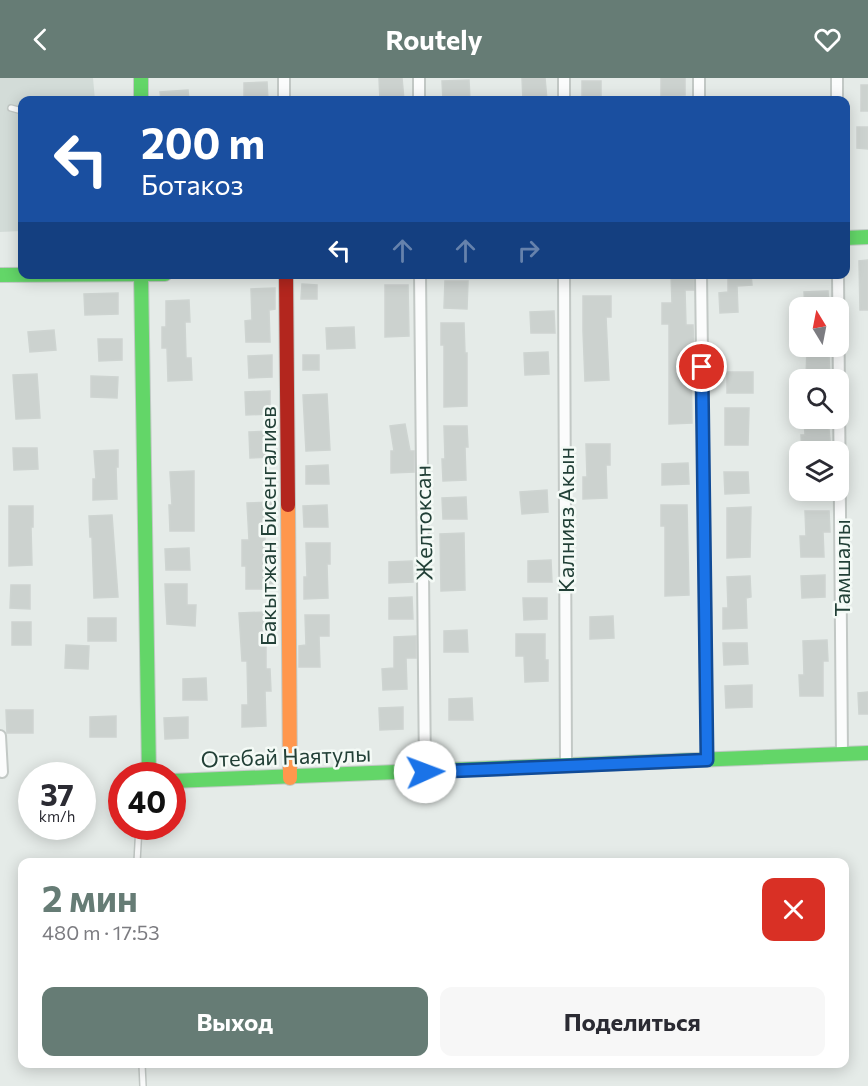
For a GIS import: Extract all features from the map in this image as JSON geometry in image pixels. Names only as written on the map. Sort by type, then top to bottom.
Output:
[{"type":"street","points":[[141,78],[141,96]]},
{"type":"street","points":[[284,78],[284,96]]},
{"type":"street","points":[[419,78],[419,96]]},
{"type":"street","points":[[564,78],[564,96]]},
{"type":"street","points":[[699,78],[699,96]]},
{"type":"street","points":[[837,78],[837,96]]},
{"type":"street","points":[[850,238],[868,237]]},
{"type":"street","points":[[0,276],[18,276]]},
{"type":"street","points":[[141,279],[149,762]]},
{"type":"street","name":"Бакытжан Бисенгалиев","points":[[286,279],[290,778]]},
{"type":"street","name":"Желтоксан","points":[[420,279],[425,772]]},
{"type":"street","name":"Калнияз Акын","points":[[564,279],[566,766]]},
{"type":"street","points":[[701,279],[707,760]]},
{"type":"street","name":"Тамшалы","points":[[838,279],[842,754]]},
{"type":"street","points":[[0,736],[2,772]]},
{"type":"street","name":"Отебай Наятулы","points":[[186,781],[868,753]]},
{"type":"lane","points":[[11,108],[18,110]]},
{"type":"lane","points":[[137,858],[138,840]]},
{"type":"lane","points":[[142,1068],[143,1086]]},
{"type":"shaded area","points":[[0,78],[93,78],[95,96],[18,96],[18,231],[0,232]]},
{"type":"building","points":[[379,78],[402,78],[404,96],[380,96]]},
{"type":"building","points":[[522,78],[545,78],[547,96],[523,96]]},
{"type":"building","points":[[661,78],[685,78],[685,95],[661,96]]},
{"type":"building","points":[[469,80],[470,96],[443,96],[442,81]]},
{"type":"building","points":[[582,81],[601,81],[601,96],[582,96]]},
{"type":"building","points":[[267,82],[268,96],[244,96],[244,83]]},
{"type":"building","points":[[861,85],[868,85],[868,111],[861,111]]},
{"type":"building","points":[[188,90],[189,96],[160,96],[160,92]]},
{"type":"building","points":[[857,127],[868,127],[868,149],[857,148]]},
{"type":"building","points":[[868,260],[868,310],[860,310],[859,261]]},
{"type":"building","points":[[671,279],[694,279],[694,290],[685,290],[686,325],[693,325],[692,423],[669,424],[669,324],[662,324],[662,303],[672,303]]},
{"type":"building","points":[[728,279],[751,279],[752,285],[737,286],[738,312],[720,313],[719,293],[728,292]]},
{"type":"building","points":[[445,281],[468,281],[467,309],[444,308]]},
{"type":"building","points":[[302,284],[317,285],[317,299],[301,299]]},
{"type":"building","points":[[385,285],[408,285],[409,336],[385,337]]},
{"type":"building","points":[[275,288],[275,309],[269,310],[270,342],[246,342],[245,321],[252,320],[251,289]]},
{"type":"building","points":[[828,291],[828,297],[804,297],[804,292]]},
{"type":"building","points":[[118,293],[118,314],[85,315],[84,294]]},
{"type":"building","points":[[583,296],[611,296],[611,317],[606,317],[609,380],[585,381]]},
{"type":"building","points":[[189,300],[190,322],[185,322],[186,358],[191,358],[192,380],[168,381],[167,348],[162,348],[162,327],[166,327],[166,301]]},
{"type":"building","points":[[554,311],[555,333],[531,333],[530,312]]},
{"type":"building","points":[[441,323],[464,323],[465,353],[467,353],[467,406],[444,407],[444,345],[441,345]]},
{"type":"building","points":[[354,327],[355,348],[327,349],[326,328]]},
{"type":"building","points":[[54,330],[56,350],[30,352],[28,332]]},
{"type":"building","points":[[98,339],[122,339],[122,360],[99,361]]},
{"type":"building","points":[[548,352],[549,374],[525,375],[524,353]]},
{"type":"building","points":[[272,355],[272,377],[249,378],[248,356]]},
{"type":"building","points":[[303,355],[319,355],[319,370],[303,370]]},
{"type":"building","points":[[807,357],[829,357],[830,369],[806,369]]},
{"type":"building","points":[[727,372],[753,372],[753,393],[727,393]]},
{"type":"building","points":[[37,374],[40,418],[16,419],[13,375]]},
{"type":"building","points":[[91,376],[118,377],[117,398],[91,397]]},
{"type":"building","points":[[270,391],[270,414],[246,415],[245,392]]},
{"type":"building","points":[[327,394],[330,450],[306,451],[303,395]]},
{"type":"building","points":[[725,408],[749,408],[748,445],[725,445]]},
{"type":"building","points":[[405,424],[410,451],[414,451],[414,472],[391,473],[391,451],[394,451],[390,426]]},
{"type":"building","points":[[444,426],[467,426],[466,480],[443,481]]},
{"type":"building","points":[[805,429],[829,429],[830,441],[801,441],[801,435],[805,435]]},
{"type":"building","points":[[272,431],[273,457],[250,458],[249,432]]},
{"type":"building","points":[[586,444],[610,444],[610,465],[606,465],[607,498],[583,499],[583,477],[587,477]]},
{"type":"building","points":[[13,448],[37,448],[38,469],[14,470]]},
{"type":"building","points":[[118,450],[117,499],[93,500],[93,479],[96,479],[94,451]]},
{"type":"building","points":[[688,463],[689,484],[662,485],[662,464]]},
{"type":"building","points":[[328,465],[329,484],[306,484],[306,466]]},
{"type":"building","points":[[194,471],[194,531],[170,531],[169,505],[172,505],[170,472]]},
{"type":"building","points":[[724,472],[748,472],[749,493],[725,494]]},
{"type":"building","points":[[547,490],[548,512],[522,514],[520,492]]},
{"type":"building","points":[[466,497],[467,519],[443,519],[442,498]]},
{"type":"building","points":[[272,502],[274,528],[265,528],[265,569],[274,569],[274,589],[246,589],[246,566],[242,566],[242,540],[249,540],[247,503]]},
{"type":"building","points":[[327,505],[328,527],[304,527],[303,506]]},
{"type":"building","points":[[661,505],[687,505],[689,595],[665,596],[665,526],[661,526]]},
{"type":"building","points":[[9,506],[33,506],[32,565],[9,566]]},
{"type":"building","points":[[751,507],[750,557],[727,558],[727,508]]},
{"type":"building","points":[[805,511],[829,511],[830,532],[823,532],[824,557],[801,557],[800,536],[806,536]]},
{"type":"building","points":[[112,515],[118,597],[94,598],[89,516]]},
{"type":"building","points":[[464,533],[465,590],[441,591],[440,534]]},
{"type":"building","points":[[306,543],[330,543],[330,564],[327,564],[328,598],[304,599],[304,577],[307,577]]},
{"type":"building","points":[[189,548],[190,570],[166,570],[165,549]]},
{"type":"building","points":[[551,560],[552,582],[528,582],[528,561]]},
{"type":"building","points":[[412,561],[413,582],[389,583],[389,562]]},
{"type":"building","points":[[825,575],[825,597],[802,598],[801,576]]},
{"type":"building","points":[[750,576],[751,597],[746,598],[747,628],[723,629],[723,608],[728,608],[727,577]]},
{"type":"building","points":[[165,584],[187,584],[187,605],[196,605],[195,626],[167,624]]},
{"type":"building","points":[[11,585],[30,585],[30,609],[10,608]]},
{"type":"building","points":[[412,597],[413,619],[389,619],[389,598]]},
{"type":"building","points":[[523,598],[547,598],[547,619],[524,620]]},
{"type":"building","points":[[266,612],[266,669],[270,669],[271,691],[265,691],[266,726],[242,727],[242,705],[248,705],[247,661],[242,661],[239,613]]},
{"type":"building","points":[[305,615],[329,615],[329,636],[319,636],[320,667],[299,667],[299,646],[306,645]]},
{"type":"building","points":[[613,616],[614,638],[590,639],[590,617]]},
{"type":"building","points":[[88,618],[116,618],[116,641],[88,641]]},
{"type":"building","points":[[12,622],[31,622],[31,645],[12,645]]},
{"type":"building","points":[[467,630],[468,652],[444,652],[444,631]]},
{"type":"building","points":[[516,634],[545,634],[548,681],[525,682],[524,656],[516,656]]},
{"type":"building","points":[[416,636],[416,658],[406,658],[407,689],[383,690],[382,669],[394,668],[394,637]]},
{"type":"building","points":[[827,640],[828,661],[823,661],[823,696],[800,696],[799,675],[804,675],[803,641]]},
{"type":"building","points":[[723,643],[747,643],[748,664],[724,665]]},
{"type":"building","points":[[66,645],[89,646],[88,669],[65,668]]},
{"type":"building","points":[[206,678],[207,700],[183,700],[183,679]]},
{"type":"building","points":[[752,685],[752,707],[726,708],[725,686]]},
{"type":"building","points":[[868,692],[868,714],[859,714],[858,693]]},
{"type":"building","points":[[472,698],[473,720],[449,720],[449,699]]},
{"type":"building","points":[[403,707],[403,729],[380,730],[379,708]]},
{"type":"building","points":[[6,710],[33,710],[33,733],[7,733]]},
{"type":"building","points":[[116,716],[116,737],[90,737],[90,717]]},
{"type":"building","points":[[188,717],[188,738],[165,739],[164,718]]},
{"type":"traffic: fast","points":[[141,78],[141,96]]},
{"type":"traffic: fast","points":[[850,238],[868,237]]},
{"type":"traffic: fast","points":[[0,275],[18,275]]},
{"type":"traffic: fast","points":[[141,279],[149,762]]},
{"type":"traffic: fast","points":[[186,780],[868,753]]},
{"type":"traffic: slow","points":[[288,505],[290,778]]},
{"type":"traffic: jam","points":[[286,279],[288,505]]},
{"type":"route","points":[[425,772],[707,760],[702,367]]}]
